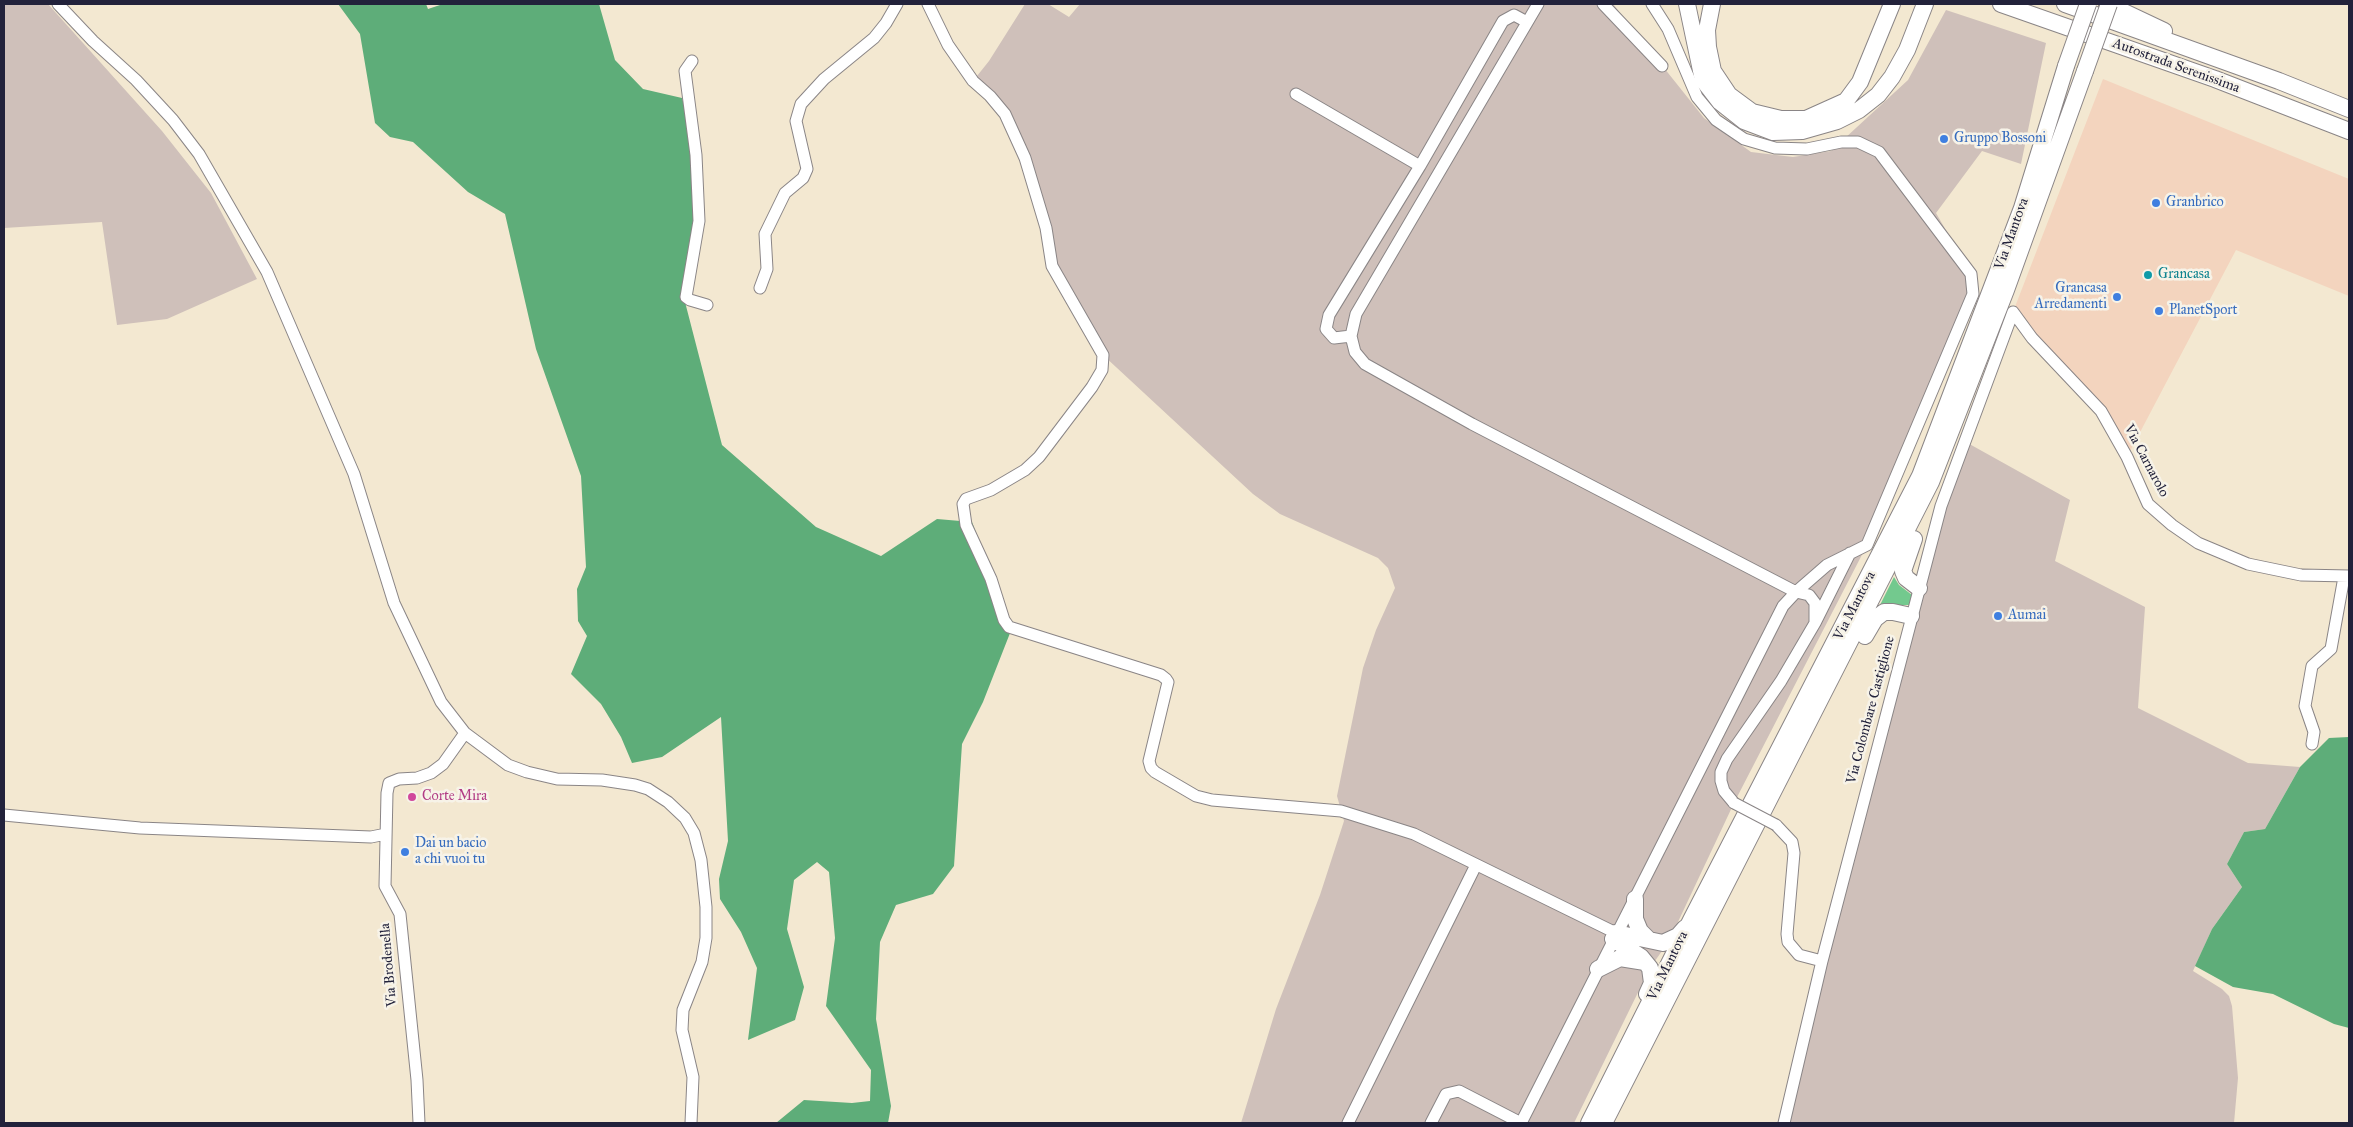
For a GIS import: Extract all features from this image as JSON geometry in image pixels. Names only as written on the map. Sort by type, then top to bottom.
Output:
[{"type":"highway","points":[[1688,4],[1703,80],[1720,102],[1744,121],[1773,132],[1802,131],[1837,121],[1859,110],[1878,95],[1892,77],[1907,50],[1924,7]]},
{"type":"highway","points":[[1712,4],[1707,30],[1708,47],[1713,71],[1729,95],[1752,112],[1781,119],[1806,119],[1846,101],[1860,82],[1892,4]]},
{"type":"highway","name":"Autostrada Serenissima","points":[[2001,4],[2215,79],[2349,131]]},
{"type":"highway","name":"Autostrada Serenissima","points":[[2065,4],[2349,109]]},
{"type":"highway","name":"Via Mantova","points":[[1589,1123],[1691,920],[1920,476],[2022,208],[2066,66],[2088,4]]},
{"type":"highway","points":[[2108,4],[2234,65]]},
{"type":"highway","name":"Via Mantova","points":[[1604,1123],[1776,784],[1830,684],[1931,482],[2006,290],[2108,4]]},
{"type":"highway","points":[[1919,588],[1906,578],[1903,570],[1922,521],[1931,482]]},
{"type":"highway","points":[[1830,684],[1856,650],[1875,618],[1884,612],[1911,616]]},
{"type":"highway","points":[[1634,899],[1635,919],[1640,931],[1648,939]]},
{"type":"highway","points":[[1615,936],[1648,939],[1655,942],[1669,941],[1678,936],[1691,920]]},
{"type":"highway","points":[[1615,936],[1645,962],[1652,975],[1652,983],[1638,1016],[1638,1026]]},
{"type":"highway","points":[[1598,969],[1620,958],[1645,962]]},
{"type":"street","points":[[58,4],[93,41],[136,80],[173,120],[199,154],[267,272],[354,474],[394,603],[441,702],[465,733],[508,765],[527,772],[557,779],[602,780],[635,784],[648,789],[668,802],[685,818],[694,833],[701,860],[706,907],[706,938],[702,962],[683,1010],[682,1030],[693,1077],[691,1123]]},
{"type":"street","points":[[760,288],[767,269],[765,234],[785,193],[803,178],[807,169],[796,120],[800,104],[824,79],[874,38],[898,4]]},
{"type":"street","points":[[928,4],[948,45],[973,81],[990,96],[1005,114],[1026,158],[1046,228],[1052,266],[1103,355],[1102,370],[1097,378],[1062,429],[1039,457],[1025,470],[991,490],[966,499],[963,504],[966,525],[991,580],[1004,620],[1009,627],[1166,678],[1168,682],[1149,761],[1151,768],[1155,772],[1196,796],[1212,800],[1341,811],[1414,834],[1615,936]]},
{"type":"street","points":[[1538,4],[1356,314],[1351,336],[1355,352],[1365,364],[1472,424],[1796,592],[1809,595],[1815,603],[1815,623]]},
{"type":"street","points":[[1603,4],[1662,66]]},
{"type":"street","points":[[1431,1123],[1446,1094],[1459,1091],[1521,1123],[1783,606],[1796,592],[1831,563],[1867,545],[1973,294],[1971,274],[1879,152],[1858,142],[1841,142],[1807,149],[1775,148],[1744,139],[1716,120],[1697,97],[1668,29],[1652,4]]},
{"type":"street","points":[[1351,336],[1334,338],[1326,329],[1329,315],[1420,166],[1503,21],[1514,15],[1527,22]]},
{"type":"street","points":[[692,61],[685,71],[696,155],[699,221],[686,297],[707,305]]},
{"type":"street","points":[[1296,94],[1420,166]]},
{"type":"street","name":"Via Carnarolo","points":[[2013,312],[2032,338],[2101,411],[2127,457],[2148,504],[2172,526],[2198,543],[2248,564],[2301,576],[2347,576]]},
{"type":"street","name":"Via Colombare Castiglione","points":[[1784,1123],[1822,961],[1940,506],[2013,312]]},
{"type":"street","points":[[1822,961],[1799,955],[1788,942],[1786,934],[1794,853],[1792,842],[1776,825],[1734,804],[1724,791],[1721,772],[1727,758],[1782,681],[1815,623],[1850,553]]},
{"type":"street","points":[[1831,563],[1835,577],[1832,590]]},
{"type":"street","points":[[2312,744],[2314,732],[2305,706],[2312,666],[2331,649],[2347,576]]},
{"type":"street","name":"Via Brodenella","points":[[420,1123],[400,914],[385,886],[387,793],[390,783],[399,779],[417,778],[431,773],[443,764],[465,733]]},
{"type":"street","points":[[4,815],[150,828],[371,837],[386,834]]},
{"type":"street","points":[[1348,1123],[1476,865]]},
{"type":"shaded area","points":[[4,4],[48,4],[162,131],[211,193],[257,279],[167,319],[117,325],[102,222],[4,228]]},
{"type":"shaded area","points":[[1025,4],[1048,4],[1069,17],[1080,4],[1613,4],[1704,118],[1751,152],[1793,157],[1831,151],[1908,80],[1946,10],[2046,43],[2021,164],[1982,151],[1936,213],[1971,274],[1973,294],[1867,545],[1734,803],[1669,941],[1650,968],[1574,1123],[1241,1123],[1276,1009],[1320,895],[1344,821],[1337,796],[1363,668],[1376,630],[1395,588],[1388,568],[1378,558],[1280,514],[1253,494],[1103,355],[1052,266],[1014,134],[973,81],[989,61]]},
{"type":"shaded area","points":[[2103,79],[2349,179],[2349,296],[2236,250],[2127,457],[2101,411],[2013,312]]},
{"type":"shaded area","points":[[1964,441],[2070,500],[2055,561],[2145,607],[2138,708],[2248,763],[2300,767],[2265,829],[2244,832],[2227,864],[2242,887],[2212,929],[2193,971],[2222,989],[2229,996],[2232,1006],[2238,1078],[2234,1123],[1784,1123]]},
{"type":"green space","points":[[338,4],[426,4],[428,9],[443,4],[599,4],[615,60],[643,89],[682,98],[691,129],[699,215],[685,302],[722,445],[816,527],[881,556],[937,519],[972,522],[1012,628],[983,702],[962,744],[954,866],[933,894],[896,905],[880,942],[876,1019],[891,1106],[888,1123],[776,1123],[804,1100],[852,1103],[870,1101],[871,1070],[826,1006],[835,938],[829,872],[817,862],[794,880],[787,929],[804,987],[795,1020],[748,1040],[757,968],[741,932],[720,899],[719,879],[728,841],[721,717],[662,757],[632,763],[621,737],[601,704],[571,674],[587,636],[578,621],[577,589],[586,567],[581,476],[536,349],[505,214],[468,192],[413,142],[390,137],[375,123],[360,34]]},
{"type":"green space","points":[[1894,577],[1899,585],[1912,595],[1910,605],[1880,605]]},
{"type":"green space","points":[[2349,737],[2349,1028],[2334,1024],[2273,994],[2233,987],[2195,966],[2212,929],[2242,887],[2227,864],[2244,832],[2265,829],[2300,767],[2329,738]]},
{"type":"place","name":"Gruppo Bossoni","points":[[1944,139]]},
{"type":"place","name":"Granbrico","points":[[2156,203]]},
{"type":"place","name":"Grancasa","points":[[2148,275]]},
{"type":"place","name":"Grancasa Arredamenti","points":[[2117,297]]},
{"type":"place","name":"PlanetSport","points":[[2159,311]]},
{"type":"place","name":"Aumai","points":[[1998,616]]},
{"type":"place","name":"Corte Mira","points":[[412,797]]},
{"type":"place","name":"Dai un bacio a chi vuoi tu","points":[[405,852]]}]
